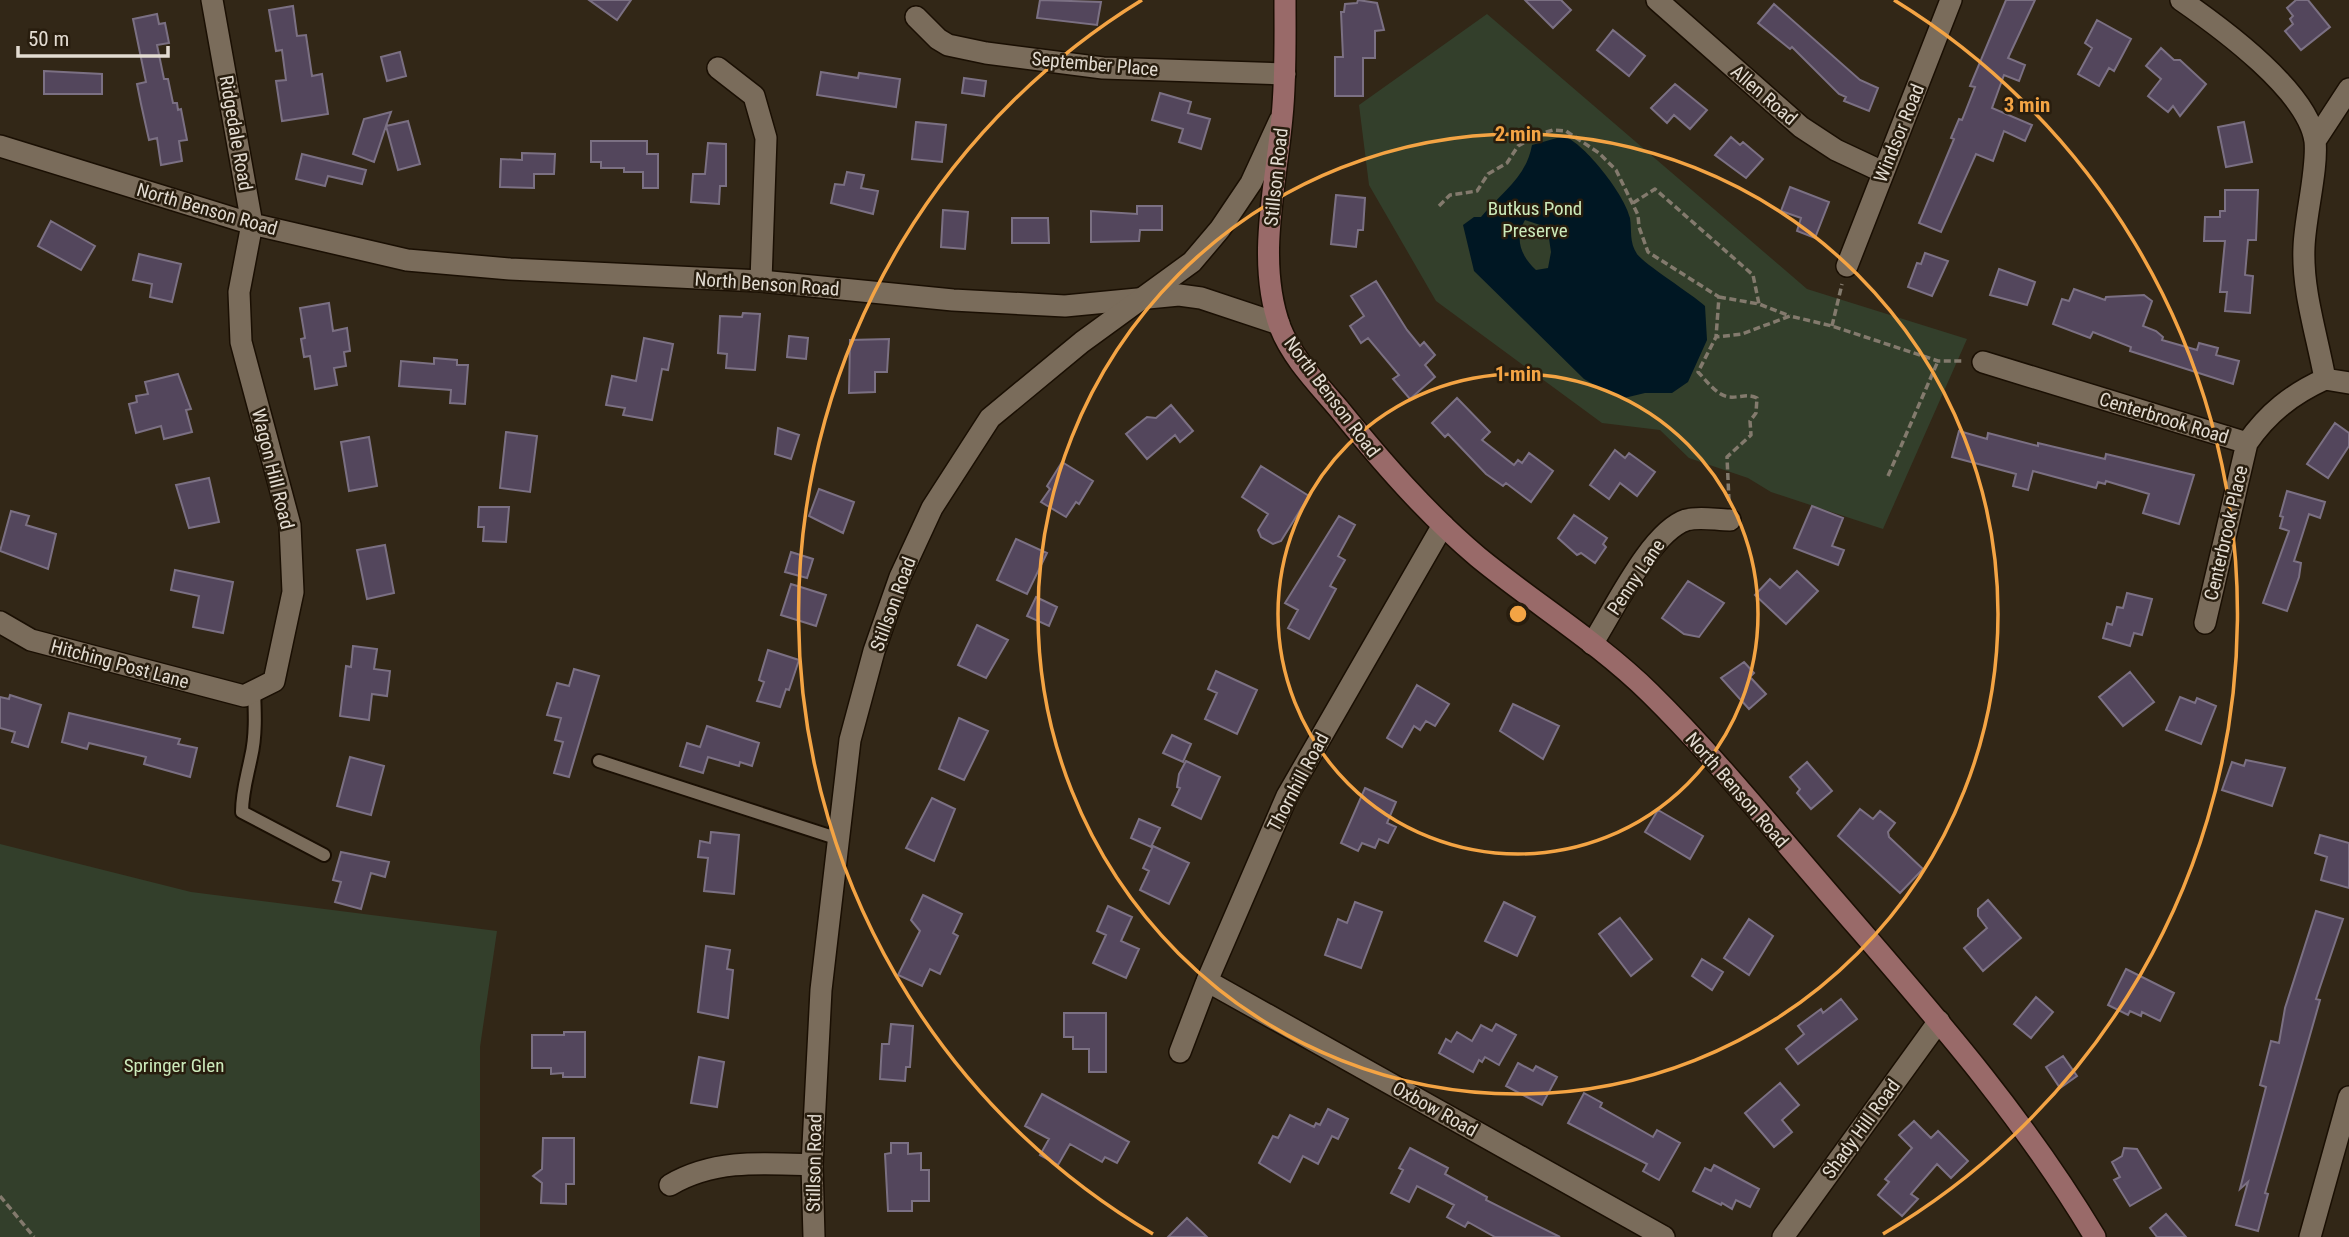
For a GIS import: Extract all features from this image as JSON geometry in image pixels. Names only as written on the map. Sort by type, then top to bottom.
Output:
[{"type":"main road","name":"Stillson Road","points":[[1279,324],[1269,270],[1269,230],[1283,113],[1285,0]]},
{"type":"main road","name":"North Benson Road","points":[[1279,324],[1308,372],[1388,469],[1443,525],[1512,584],[1592,644],[1648,691],[1687,732],[1939,1021],[2020,1120],[2095,1237]]},
{"type":"street","name":"Ridgedale Road","points":[[212,0],[252,225]]},
{"type":"street","name":"Allen Road","points":[[1657,0],[1801,127],[1836,150],[1883,172]]},
{"type":"street","name":"Windsor Road","points":[[1847,266],[1951,0]]},
{"type":"street","points":[[2181,0],[2234,37],[2273,77],[2300,107],[2315,141]]},
{"type":"street","name":"September Place","points":[[916,17],[948,45],[986,53],[1103,68],[1285,74]]},
{"type":"street","points":[[718,68],[754,96],[766,138],[761,281]]},
{"type":"street","points":[[2349,89],[2315,141],[2304,247],[2306,286],[2325,379],[2349,383]]},
{"type":"street","name":"Stillson Road","points":[[814,1237],[812,1165],[821,990],[850,740],[874,651],[900,577],[932,508],[990,418],[1082,342],[1192,261],[1220,229],[1251,183],[1283,113]]},
{"type":"street","name":"North Benson Road","points":[[0,146],[252,225],[407,260],[510,269],[761,281],[953,300],[1065,306],[1161,295],[1201,298],[1279,324]]},
{"type":"street","name":"Wagon Hill Road","points":[[249,694],[274,681],[293,592],[290,525],[241,342],[238,319],[239,292],[252,225]]},
{"type":"street","name":"Centerbrook Road","points":[[1983,362],[2247,443],[2262,422],[2295,393],[2325,379]]},
{"type":"street","name":"Centerbrook Place","points":[[2205,623],[2247,443]]},
{"type":"street","name":"Penny Lane","points":[[1592,644],[1648,555],[1666,533],[1686,520],[1730,520]]},
{"type":"street","name":"Thornhill Road","points":[[1180,1052],[1207,981],[1287,796],[1443,525]]},
{"type":"street","name":"Hitching Post Lane","points":[[0,622],[31,640],[249,694]]},
{"type":"street","name":"Oxbow Road","points":[[1207,981],[1664,1237]]},
{"type":"street","name":"Shady Hill Road","points":[[1783,1237],[1939,1021]]},
{"type":"street","points":[[2314,1236],[2349,1097]]},
{"type":"street","points":[[670,1185],[684,1177],[737,1162],[812,1165]]},
{"type":"lane","points":[[249,694],[254,732],[252,756],[242,788],[242,812],[324,855]]},
{"type":"lane","points":[[599,761],[839,839]]},
{"type":"path","points":[[1439,206],[1450,195],[1477,191],[1488,174],[1507,163],[1518,146],[1553,130],[1566,131],[1599,153],[1616,170],[1633,203],[1648,252],[1719,298],[1759,304],[1938,361],[1983,362]]},
{"type":"path","points":[[1633,203],[1656,188],[1752,275],[1759,304]]},
{"type":"path","points":[[1832,326],[1847,266]]},
{"type":"path","points":[[1719,298],[1716,337],[1698,372],[1719,393],[1730,397],[1750,394],[1757,398],[1756,413],[1750,421],[1751,435],[1727,457],[1730,520]]},
{"type":"path","points":[[1716,337],[1742,334],[1790,316]]},
{"type":"path","points":[[1888,476],[1938,361]]},
{"type":"path","points":[[0,1196],[34,1237]]},
{"type":"green space","name":"Butkus Pond Preserve","points":[[1487,14],[1807,289],[1967,339],[1883,529],[1771,492],[1748,478],[1689,458],[1660,430],[1602,423],[1436,301],[1369,185],[1359,105]]},
{"type":"green space","name":"Springer Glen","points":[[0,844],[191,892],[497,931],[480,1047],[480,1237],[0,1237]]},
{"type":"water","points":[[1564,136],[1593,159],[1627,208],[1632,241],[1637,254],[1705,306],[1707,340],[1688,382],[1672,393],[1645,393],[1620,399],[1584,379],[1474,271],[1463,225],[1474,217],[1481,217],[1519,176],[1532,145]],"holes":[[[1525,220],[1540,225],[1548,232],[1551,252],[1548,268],[1536,270],[1523,253],[1520,234]]]},
{"type":"building","points":[[589,0],[631,0],[617,20]]},
{"type":"building","points":[[1040,0],[1101,2],[1097,25],[1037,18]]},
{"type":"building","points":[[1358,0],[1377,3],[1384,30],[1375,31],[1375,58],[1363,58],[1363,96],[1335,96],[1335,57],[1343,57],[1341,12],[1344,12],[1345,4],[1357,3]]},
{"type":"building","points":[[1525,0],[1561,0],[1571,10],[1553,28]]},
{"type":"building","points":[[2006,0],[2035,0],[2008,58],[2025,65],[2019,81],[2004,75],[1992,108],[2032,125],[2025,141],[2004,131],[1993,161],[1976,154],[1941,232],[1919,223],[1954,139],[1951,138],[1959,119],[1962,120],[1975,87],[1970,86]]},
{"type":"building","points":[[2296,0],[2308,0],[2330,27],[2301,50],[2285,31],[2293,24],[2290,19],[2293,16],[2287,8]]},
{"type":"building","points":[[1774,4],[1860,80],[1878,88],[1869,111],[1844,101],[1846,97],[1839,94],[1792,47],[1790,49],[1758,23]]},
{"type":"building","points":[[293,6],[297,36],[306,35],[312,76],[322,74],[328,114],[282,121],[276,81],[286,80],[282,50],[276,51],[269,10]]},
{"type":"building","points":[[157,14],[159,24],[165,23],[169,43],[157,45],[164,79],[168,79],[173,103],[177,103],[178,110],[181,109],[187,140],[179,141],[182,161],[161,165],[157,138],[149,140],[137,84],[146,82],[133,19]]},
{"type":"building","points":[[2097,20],[2131,39],[2114,71],[2109,68],[2099,86],[2078,74],[2092,48],[2085,43]]},
{"type":"building","points":[[1613,30],[1645,56],[1629,76],[1597,50]]},
{"type":"building","points":[[2161,48],[2174,60],[2180,60],[2206,84],[2180,116],[2173,106],[2168,112],[2148,96],[2161,79],[2146,66]]},
{"type":"building","points":[[400,52],[406,76],[387,81],[381,57]]},
{"type":"building","points":[[44,71],[102,74],[102,94],[44,94]]},
{"type":"building","points":[[821,72],[858,78],[859,73],[900,79],[896,107],[817,95]]},
{"type":"building","points":[[964,78],[986,81],[984,96],[962,93]]},
{"type":"building","points":[[1675,84],[1707,110],[1690,129],[1674,115],[1667,123],[1651,108]]},
{"type":"building","points":[[1160,93],[1191,102],[1188,113],[1210,119],[1201,149],[1179,142],[1183,129],[1152,120]]},
{"type":"building","points":[[391,112],[374,162],[353,154],[364,119]]},
{"type":"building","points":[[408,121],[420,164],[398,170],[386,126]]},
{"type":"building","points":[[916,122],[946,125],[942,162],[912,159]]},
{"type":"building","points":[[2244,122],[2252,162],[2226,167],[2218,127]]},
{"type":"building","points":[[1731,137],[1740,145],[1743,142],[1763,159],[1746,178],[1715,155]]},
{"type":"building","points":[[591,141],[647,141],[647,154],[658,154],[658,188],[643,188],[643,172],[624,172],[624,168],[601,168],[601,162],[591,162]]},
{"type":"building","points":[[708,143],[726,144],[726,186],[720,186],[719,204],[691,202],[693,174],[705,174]]},
{"type":"building","points":[[522,153],[555,154],[554,174],[534,174],[534,188],[500,187],[501,159],[522,160]]},
{"type":"building","points":[[302,154],[366,170],[362,184],[328,176],[325,186],[296,179]]},
{"type":"building","points":[[847,172],[864,175],[861,188],[878,191],[873,214],[831,203],[835,184],[844,185]]},
{"type":"building","points":[[1790,187],[1829,202],[1815,238],[1797,231],[1801,218],[1781,211]]},
{"type":"building","points":[[2225,190],[2258,190],[2256,240],[2248,240],[2245,275],[2253,276],[2250,313],[2225,311],[2227,292],[2220,292],[2225,241],[2204,241],[2205,217],[2220,217],[2220,211],[2225,211]]},
{"type":"building","points":[[1336,195],[1365,198],[1363,230],[1358,230],[1356,247],[1331,244]]},
{"type":"building","points":[[1137,206],[1162,206],[1162,230],[1140,230],[1139,241],[1091,242],[1091,211],[1137,214]]},
{"type":"building","points":[[943,210],[968,212],[965,249],[941,247]]},
{"type":"building","points":[[1012,218],[1048,218],[1049,243],[1012,243]]},
{"type":"building","points":[[51,221],[95,246],[81,270],[38,246]]},
{"type":"building","points":[[1925,253],[1948,261],[1932,296],[1908,287],[1917,263],[1921,264]]},
{"type":"building","points":[[139,254],[181,264],[172,302],[150,297],[152,284],[133,280]]},
{"type":"building","points":[[1999,269],[2035,282],[2027,305],[1990,295]]},
{"type":"building","points":[[1376,281],[1407,330],[1420,346],[1424,342],[1435,355],[1425,365],[1435,377],[1410,399],[1393,379],[1399,375],[1368,338],[1361,343],[1350,326],[1364,316],[1351,296]]},
{"type":"building","points":[[2074,289],[2105,300],[2106,297],[2144,295],[2152,301],[2143,326],[2156,331],[2163,337],[2162,340],[2197,350],[2199,343],[2218,348],[2216,355],[2239,361],[2233,384],[2130,351],[2131,347],[2093,332],[2090,338],[2053,324],[2062,299],[2069,301]]},
{"type":"building","points":[[329,303],[333,331],[347,328],[350,351],[344,352],[346,366],[334,368],[337,385],[315,389],[310,356],[304,357],[301,339],[305,338],[300,308]]},
{"type":"building","points":[[743,313],[760,314],[755,370],[726,368],[727,354],[718,353],[720,316],[742,317]]},
{"type":"building","points":[[789,336],[808,338],[806,359],[787,357]]},
{"type":"building","points":[[644,338],[673,344],[668,370],[662,369],[652,420],[623,415],[625,408],[606,405],[612,376],[636,381]]},
{"type":"building","points":[[889,339],[887,372],[875,372],[875,392],[849,393],[850,340]]},
{"type":"building","points":[[434,358],[457,360],[457,365],[468,365],[465,404],[450,403],[451,390],[399,386],[401,361],[434,364]]},
{"type":"building","points":[[178,374],[191,409],[186,410],[192,432],[164,439],[161,426],[136,433],[129,404],[137,402],[136,396],[148,394],[145,382]]},
{"type":"building","points":[[1457,398],[1490,432],[1482,440],[1514,465],[1518,460],[1522,463],[1529,453],[1553,471],[1531,502],[1506,483],[1503,486],[1486,474],[1448,434],[1445,437],[1432,423]]},
{"type":"building","points":[[1171,405],[1193,431],[1180,442],[1175,435],[1147,459],[1126,434],[1147,417],[1156,418]]},
{"type":"building","points":[[2335,423],[2349,433],[2349,446],[2328,478],[2307,464]]},
{"type":"building","points":[[778,428],[799,435],[791,459],[775,454]]},
{"type":"building","points":[[1959,431],[1987,439],[1988,433],[2105,459],[2106,454],[2194,475],[2179,524],[2143,513],[2149,494],[2106,481],[2105,484],[2098,482],[2096,488],[2033,471],[2028,490],[2013,486],[2016,474],[1952,457]]},
{"type":"building","points":[[506,432],[537,436],[530,492],[500,488]]},
{"type":"building","points":[[369,437],[377,486],[349,491],[341,442]]},
{"type":"building","points":[[1615,450],[1625,458],[1629,453],[1655,472],[1637,496],[1620,483],[1609,499],[1590,485]]},
{"type":"building","points":[[1062,462],[1093,481],[1079,504],[1076,502],[1066,517],[1041,502],[1050,489],[1047,486]]},
{"type":"building","points":[[1261,466],[1309,496],[1281,541],[1273,544],[1261,537],[1258,530],[1268,514],[1242,497]]},
{"type":"building","points":[[209,478],[219,522],[189,528],[176,485]]},
{"type":"building","points":[[819,489],[854,502],[843,533],[809,516]]},
{"type":"building","points":[[2287,491],[2325,502],[2320,518],[2309,514],[2294,561],[2301,563],[2287,611],[2263,603],[2289,531],[2280,528],[2283,517],[2280,516]]},
{"type":"building","points":[[1812,506],[1843,518],[1832,546],[1844,550],[1838,565],[1794,548]]},
{"type":"building","points":[[479,507],[509,507],[506,542],[483,541],[484,527],[478,527]]},
{"type":"building","points":[[11,511],[29,516],[26,525],[56,534],[48,569],[0,551]]},
{"type":"building","points":[[1574,515],[1607,538],[1603,544],[1606,547],[1595,563],[1581,553],[1577,555],[1558,538]]},
{"type":"building","points":[[1339,516],[1355,525],[1338,556],[1345,560],[1330,586],[1336,589],[1309,639],[1288,628],[1298,610],[1285,603]]},
{"type":"building","points":[[1016,539],[1047,553],[1027,594],[997,580]]},
{"type":"building","points":[[385,545],[394,593],[367,599],[357,550]]},
{"type":"building","points":[[791,552],[813,559],[807,578],[785,572]]},
{"type":"building","points":[[175,570],[233,582],[223,633],[193,627],[199,596],[171,590]]},
{"type":"building","points":[[1797,571],[1818,591],[1786,624],[1755,595],[1770,579],[1780,588]]},
{"type":"building","points":[[1688,581],[1724,603],[1699,637],[1684,634],[1662,618]]},
{"type":"building","points":[[791,584],[826,595],[816,626],[781,615]]},
{"type":"building","points":[[2127,593],[2152,599],[2142,635],[2134,633],[2130,646],[2103,638],[2107,623],[2112,625],[2117,607],[2123,608]]},
{"type":"building","points":[[1036,597],[1057,607],[1049,626],[1027,616]]},
{"type":"building","points":[[977,625],[1008,640],[986,678],[958,665]]},
{"type":"building","points":[[353,646],[377,649],[374,669],[390,671],[387,696],[372,694],[369,720],[340,716],[346,666],[351,667]]},
{"type":"building","points":[[768,650],[799,660],[780,707],[757,701],[764,682],[759,680]]},
{"type":"building","points":[[1744,662],[1754,673],[1750,677],[1766,694],[1749,709],[1721,678]]},
{"type":"building","points":[[574,669],[599,676],[569,777],[554,773],[563,742],[555,740],[561,718],[547,715],[557,683],[569,686]]},
{"type":"building","points":[[1216,671],[1257,690],[1237,734],[1205,719],[1217,693],[1208,689]]},
{"type":"building","points":[[2130,672],[2154,702],[2123,726],[2099,697]]},
{"type":"building","points":[[1417,685],[1449,704],[1435,726],[1426,721],[1420,730],[1414,726],[1402,747],[1387,738]]},
{"type":"building","points":[[10,695],[41,705],[28,747],[12,742],[15,732],[0,728],[0,697],[9,699]]},
{"type":"building","points":[[2180,697],[2195,703],[2197,698],[2216,706],[2201,744],[2166,730]]},
{"type":"building","points":[[1513,704],[1559,726],[1543,759],[1500,731]]},
{"type":"building","points":[[69,713],[180,739],[178,744],[197,748],[190,777],[144,764],[146,757],[89,743],[87,749],[62,742]]},
{"type":"building","points":[[959,718],[988,731],[964,780],[939,769]]},
{"type":"building","points":[[707,726],[759,743],[752,766],[740,762],[739,766],[708,757],[703,773],[680,766],[687,743],[700,747]]},
{"type":"building","points":[[1172,735],[1191,744],[1183,762],[1163,753]]},
{"type":"building","points":[[350,757],[384,766],[371,815],[337,806]]},
{"type":"building","points":[[2246,760],[2285,768],[2272,806],[2222,790],[2232,762],[2244,766]]},
{"type":"building","points":[[1186,761],[1220,777],[1201,819],[1172,805],[1180,788],[1177,787],[1179,774]]},
{"type":"building","points":[[1807,762],[1832,791],[1811,809],[1797,793],[1800,789],[1790,777]]},
{"type":"building","points":[[1365,788],[1396,802],[1387,823],[1396,827],[1388,843],[1379,839],[1375,848],[1362,843],[1358,851],[1341,843]]},
{"type":"building","points":[[932,798],[955,809],[934,861],[906,848]]},
{"type":"building","points":[[1860,809],[1873,819],[1880,811],[1895,823],[1888,832],[1889,837],[1923,869],[1900,893],[1838,836]]},
{"type":"building","points":[[1658,810],[1703,836],[1690,859],[1645,832]]},
{"type":"building","points":[[1139,819],[1160,828],[1151,847],[1131,838]]},
{"type":"building","points":[[711,832],[739,835],[734,894],[704,891],[708,858],[698,857],[700,841],[710,843]]},
{"type":"building","points":[[2320,835],[2349,843],[2349,888],[2321,880],[2327,857],[2315,853]]},
{"type":"building","points":[[1153,846],[1189,863],[1169,904],[1140,890],[1149,871],[1143,868]]},
{"type":"building","points":[[341,852],[389,862],[385,877],[371,873],[361,909],[335,902],[341,882],[333,880]]},
{"type":"building","points":[[923,895],[962,914],[953,933],[958,936],[940,974],[930,969],[922,986],[898,975],[920,931],[911,920]]},
{"type":"building","points":[[1988,900],[2021,938],[1983,971],[1964,948],[1987,928],[1978,916],[1978,909]]},
{"type":"building","points":[[1355,902],[1382,912],[1361,968],[1325,955],[1338,919],[1347,923]]},
{"type":"building","points":[[1504,902],[1535,917],[1517,956],[1485,941]]},
{"type":"building","points":[[1108,906],[1132,917],[1121,941],[1139,949],[1126,978],[1093,963],[1106,935],[1097,931]]},
{"type":"building","points":[[2316,911],[2343,919],[2316,999],[2320,1000],[2265,1193],[2268,1194],[2258,1231],[2236,1225],[2248,1182],[2240,1189],[2266,1087],[2260,1085],[2271,1041],[2279,1043],[2285,1008]]},
{"type":"building","points":[[1620,918],[1652,959],[1631,976],[1599,934]]},
{"type":"building","points":[[1749,919],[1773,936],[1749,975],[1724,958]]},
{"type":"building","points":[[706,946],[730,950],[727,969],[733,970],[728,1018],[698,1012]]},
{"type":"building","points":[[1702,959],[1723,972],[1712,990],[1692,976]]},
{"type":"building","points":[[2126,969],[2174,993],[2160,1021],[2142,1012],[2141,1016],[2130,1011],[2128,1015],[2108,1005]]},
{"type":"building","points":[[2036,997],[2053,1012],[2031,1038],[2014,1024]]},
{"type":"building","points":[[1841,999],[1857,1019],[1798,1064],[1786,1049],[1804,1034],[1798,1026],[1821,1009],[1823,1013]]},
{"type":"building","points":[[1064,1013],[1106,1013],[1106,1072],[1089,1072],[1089,1049],[1073,1049],[1073,1037],[1064,1037]]},
{"type":"building","points":[[891,1024],[913,1026],[910,1067],[906,1067],[905,1081],[880,1079],[882,1044],[889,1044]]},
{"type":"building","points":[[1496,1024],[1516,1035],[1499,1065],[1485,1057],[1482,1062],[1479,1060],[1473,1072],[1439,1053],[1446,1039],[1451,1042],[1457,1032],[1472,1041],[1481,1025],[1492,1031]]},
{"type":"building","points":[[564,1032],[585,1032],[585,1077],[563,1077],[563,1073],[551,1074],[551,1068],[532,1068],[532,1035],[564,1035]]},
{"type":"building","points":[[2063,1056],[2077,1076],[2060,1088],[2046,1067]]},
{"type":"building","points":[[699,1057],[724,1062],[717,1107],[691,1103]]},
{"type":"building","points":[[1518,1063],[1533,1071],[1536,1066],[1557,1077],[1542,1105],[1506,1086]]},
{"type":"building","points":[[1780,1083],[1799,1105],[1782,1120],[1792,1132],[1774,1147],[1745,1113]]},
{"type":"building","points":[[1584,1093],[1602,1103],[1600,1107],[1653,1137],[1657,1130],[1680,1143],[1659,1180],[1643,1171],[1647,1164],[1568,1123]]},
{"type":"building","points":[[1042,1094],[1129,1142],[1117,1163],[1105,1157],[1102,1162],[1070,1144],[1058,1165],[1040,1155],[1049,1139],[1025,1126]]},
{"type":"building","points":[[1328,1109],[1348,1119],[1338,1139],[1332,1136],[1318,1164],[1303,1156],[1290,1182],[1259,1163],[1273,1136],[1278,1138],[1290,1115],[1314,1127],[1316,1123],[1320,1125]]},
{"type":"building","points":[[1914,1121],[1931,1138],[1938,1131],[1968,1161],[1951,1178],[1937,1164],[1911,1194],[1918,1199],[1902,1216],[1878,1195],[1889,1182],[1885,1179],[1912,1148],[1899,1135]]},
{"type":"building","points":[[543,1138],[574,1138],[574,1184],[566,1184],[566,1204],[541,1203],[542,1183],[533,1176],[542,1169]]},
{"type":"building","points":[[891,1143],[908,1143],[908,1154],[921,1153],[921,1170],[929,1170],[929,1201],[912,1201],[912,1211],[888,1211],[885,1154],[891,1153]]},
{"type":"building","points":[[1410,1148],[1448,1168],[1445,1174],[1487,1197],[1486,1200],[1560,1237],[1495,1237],[1468,1222],[1465,1227],[1447,1217],[1454,1205],[1417,1186],[1409,1202],[1391,1193],[1403,1170],[1399,1168]]},
{"type":"building","points":[[2124,1148],[2137,1149],[2161,1188],[2130,1206],[2114,1180],[2120,1177],[2112,1162],[2122,1156]]},
{"type":"building","points":[[1714,1165],[1759,1189],[1750,1207],[1736,1200],[1732,1209],[1693,1191],[1705,1168],[1711,1171]]},
{"type":"building","points":[[2166,1214],[2186,1237],[2157,1237],[2150,1228]]},
{"type":"building","points":[[1187,1218],[1207,1237],[1168,1237]]}]
